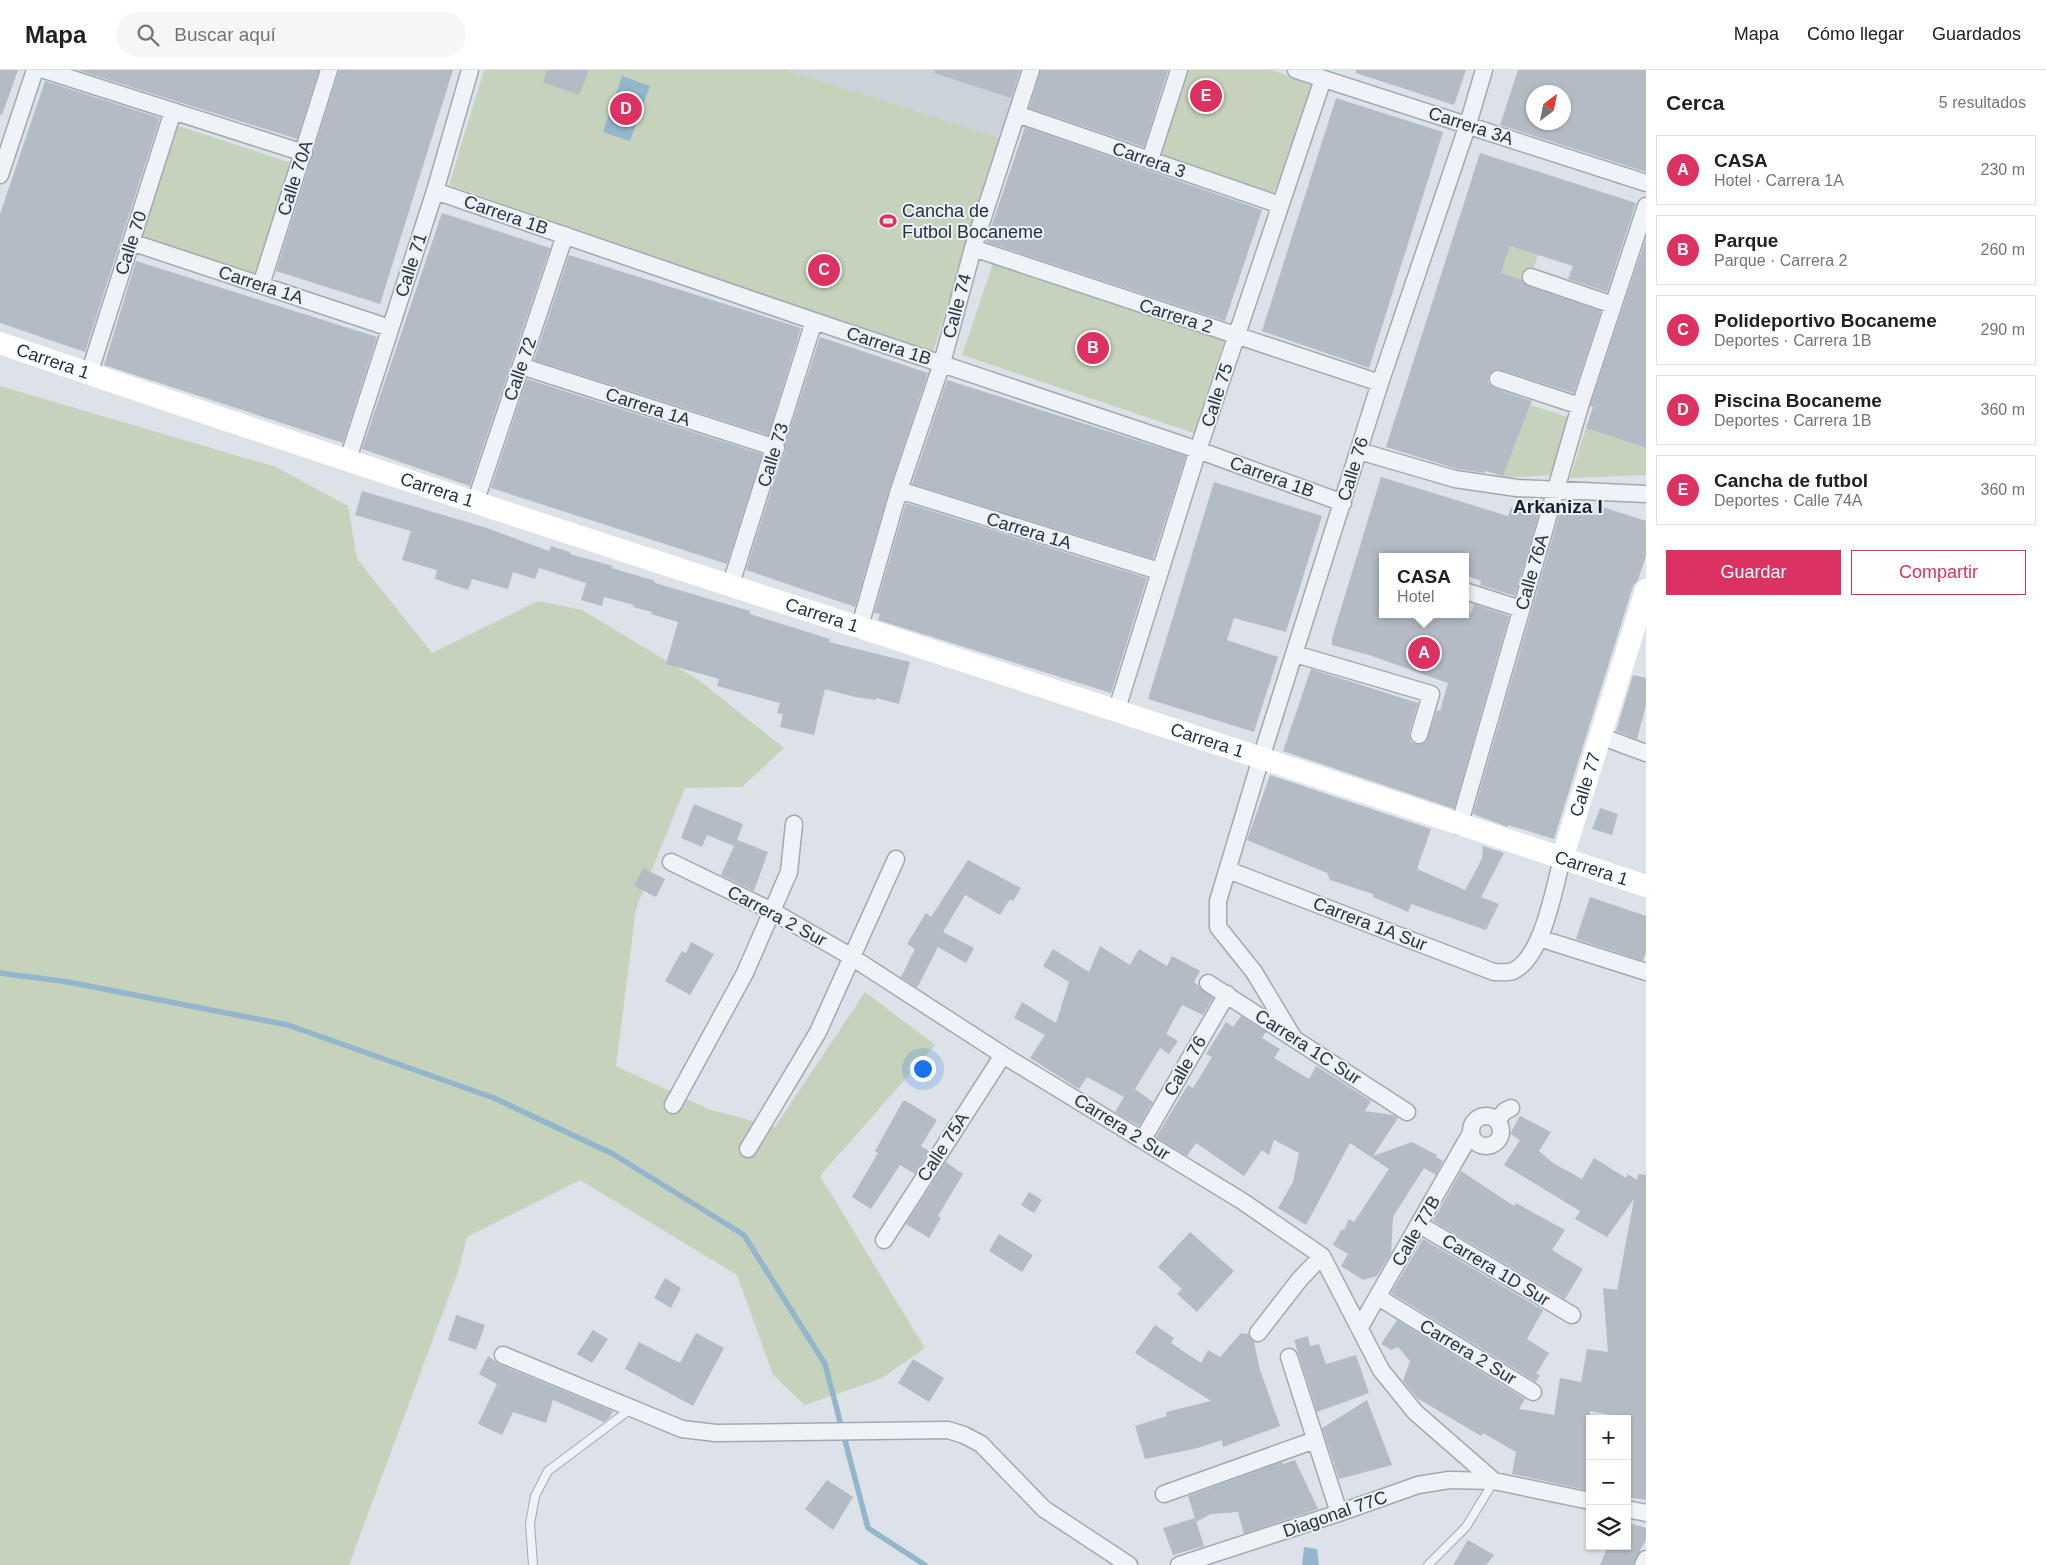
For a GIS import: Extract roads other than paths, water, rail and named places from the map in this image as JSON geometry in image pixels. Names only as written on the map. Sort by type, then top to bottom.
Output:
[{"type":"street","points":[[0,175],[35,70]]},
{"type":"street","points":[[44,70],[304,153]]},
{"type":"street","name":"Calle 70A","points":[[261,285],[329,70]]},
{"type":"street","name":"Calle 71","points":[[348,459],[435,190],[470,70]]},
{"type":"street","name":"Calle 74","points":[[858,629],[899,490],[942,363],[973,248],[1031,70]]},
{"type":"street","points":[[1150,160],[1179,70]]},
{"type":"street","name":"Carrera 3A","points":[[1296,70],[1646,183]]},
{"type":"street","name":"Calle 76","points":[[1293,1036],[1254,972],[1218,927],[1218,900],[1380,383],[1468,124],[1484,70]]},
{"type":"street","name":"Calle 75","points":[[1116,712],[1198,450],[1322,79]]},
{"type":"street","name":"Calle 70","points":[[89,374],[173,111]]},
{"type":"street","name":"Carrera 3","points":[[1017,114],[1280,205]]},
{"type":"street","name":"Carrera 1B","points":[[435,190],[814,321],[1198,450],[1343,503]]},
{"type":"street","name":"Calle 76A","points":[[1459,826],[1580,406],[1646,206]]},
{"type":"street","name":"Calle 72","points":[[475,503],[565,235]]},
{"type":"street","name":"Carrera 1A","points":[[131,242],[390,328]]},
{"type":"street","name":"Carrera 2","points":[[973,248],[1380,383]]},
{"type":"street","points":[[1531,277],[1613,305]]},
{"type":"street","name":"Calle 73","points":[[730,588],[776,448],[814,321]]},
{"type":"street","name":"Carrera 1","points":[[0,343],[730,588],[1261,758],[1459,826],[1646,886]]},
{"type":"street","name":"Carrera 1A","points":[[521,366],[776,448]]},
{"type":"street","points":[[1498,379],[1580,406]]},
{"type":"street","points":[[1359,451],[1455,480],[1516,488],[1556,488],[1644,496]]},
{"type":"street","name":"Carrera 1A","points":[[899,490],[1159,571]]},
{"type":"street","name":"Calle 77","points":[[1512,972],[1525,963],[1539,938],[1600,736],[1640,628],[1646,590]]},
{"type":"street","points":[[1469,592],[1521,609]]},
{"type":"street","points":[[1295,654],[1431,694],[1419,735]]},
{"type":"street","points":[[1600,736],[1646,753]]},
{"type":"street","points":[[673,1105],[745,973],[772,912],[789,872],[794,824]]},
{"type":"street","points":[[748,1149],[818,1032],[850,956],[896,859]]},
{"type":"street","name":"Carrera 2 Sur","points":[[671,862],[772,912],[850,956],[1003,1055],[1143,1138],[1201,1177],[1242,1201],[1322,1256],[1381,1370],[1415,1412],[1494,1480]]},
{"type":"street","name":"Carrera 1A Sur","points":[[1228,870],[1494,972],[1512,972]]},
{"type":"street","points":[[1539,938],[1646,972]]},
{"type":"street","name":"Carrera 1C Sur","points":[[1208,983],[1293,1036],[1407,1112]]},
{"type":"street","name":"Calle 76","points":[[1143,1138],[1227,994]]},
{"type":"street","name":"Calle 75A","points":[[884,1240],[1003,1055]]},
{"type":"street","points":[[1497,1120],[1505,1111],[1511,1108]]},
{"type":"street","points":[[1489,1116],[1497,1120],[1502,1129],[1500,1138],[1494,1145],[1484,1147],[1475,1142],[1471,1133],[1472,1124],[1479,1117],[1489,1116]]},
{"type":"street","name":"Calle 77B","points":[[1360,1327],[1471,1133]]},
{"type":"street","name":"Carrera 1D Sur","points":[[1420,1225],[1572,1315]]},
{"type":"street","points":[[1258,1333],[1300,1279],[1322,1256]]},
{"type":"street","name":"Carrera 2 Sur","points":[[1378,1297],[1533,1392]]},
{"type":"street","points":[[503,1355],[633,1407],[682,1429],[716,1433],[948,1430],[964,1435],[981,1444],[1044,1510],[1129,1565]]},
{"type":"street","points":[[1289,1357],[1339,1513]]},
{"type":"street","points":[[1164,1494],[1315,1440]]},
{"type":"street","name":"Diagonal 77C","points":[[1179,1565],[1418,1485],[1449,1480],[1494,1480],[1586,1500]]},
{"type":"street","points":[[1631,1510],[1646,1512]]},
{"type":"street","points":[[1643,1565],[1646,1559]]},
{"type":"lane","points":[[533,1565],[530,1524],[535,1496],[548,1471],[633,1407]]},
{"type":"lane","points":[[1428,1565],[1466,1527],[1494,1480]]},
{"type":"water","points":[[622,76],[650,86],[630,141],[603,132]]},
{"type":"water","points":[[1304,1547],[1317,1549],[1319,1565],[1302,1565]]},
{"type":"waterway","points":[[0,973],[68,982],[288,1025],[494,1098],[613,1154],[744,1235],[825,1364],[868,1528],[925,1565]]},
{"type":"place","name":"Cancha de futbol","points":[[1206,96]]},
{"type":"place","name":"Piscina Bocaneme","points":[[626,109]]},
{"type":"place","name":"Cancha de Futbol Bocaneme","points":[[888,221]]},
{"type":"place","name":"Polideportivo Bocaneme","points":[[824,270]]},
{"type":"place","name":"Parque","points":[[1093,348]]},
{"type":"place","name":"CASA","points":[[1424,653]]},
{"type":"district","name":"Arkaniza I","points":[[1558,506]]}]
